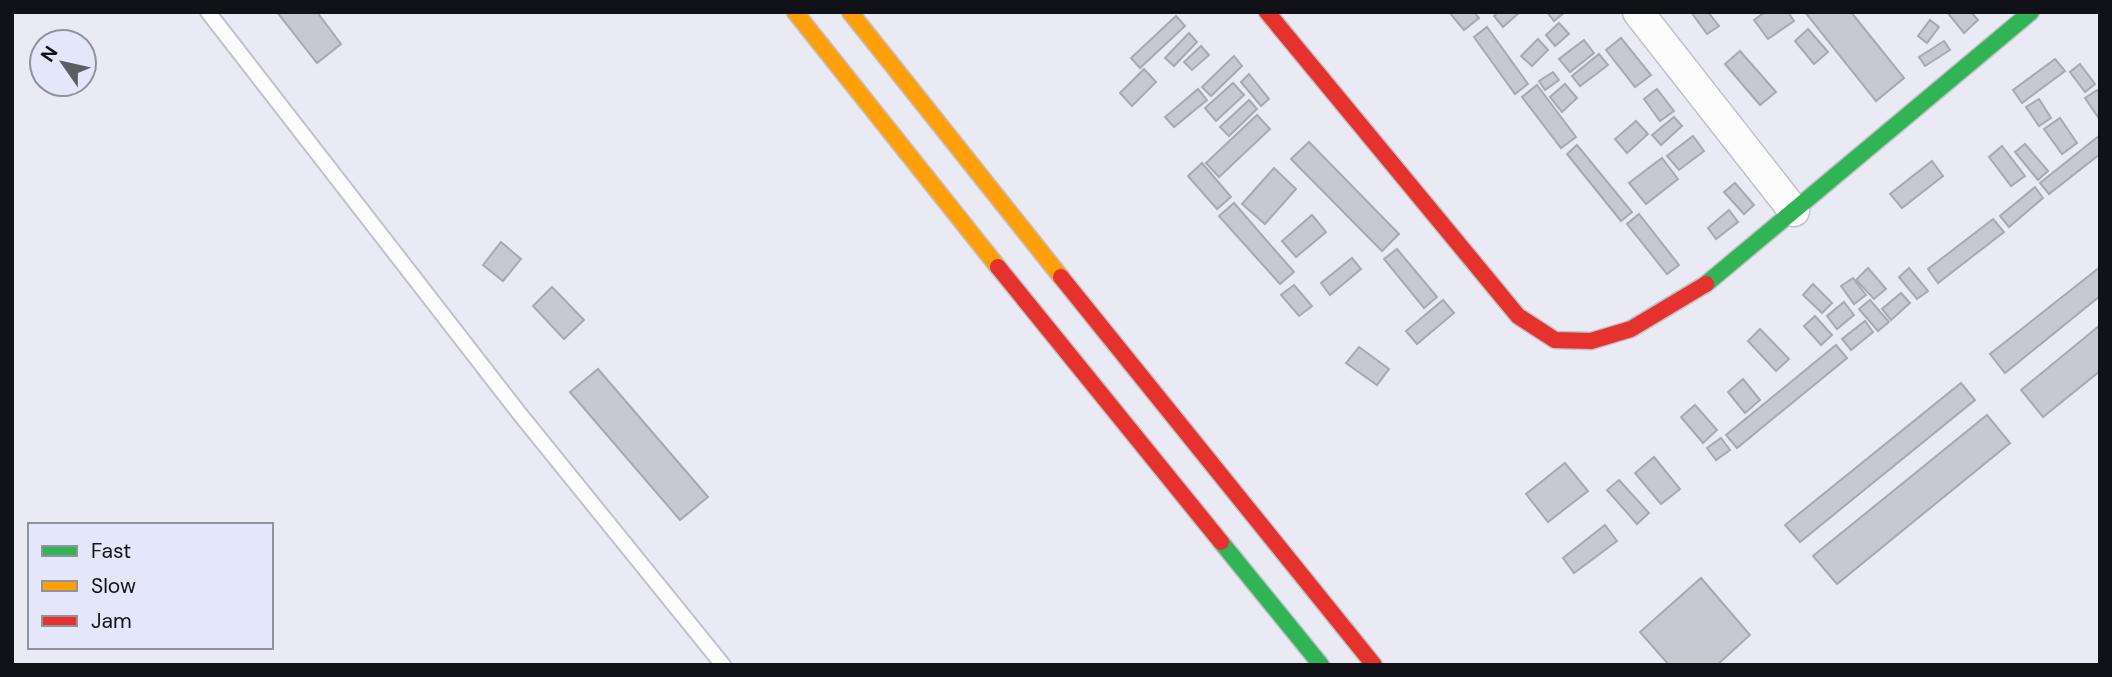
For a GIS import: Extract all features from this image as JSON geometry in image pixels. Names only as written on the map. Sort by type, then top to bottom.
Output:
[{"type":"street","points":[[795,12],[886,129],[1321,665]]},
{"type":"street","points":[[850,12],[1374,665]]},
{"type":"street","points":[[1267,12],[1518,316],[1555,340],[1591,341],[1631,329],[1706,284],[2025,14]]},
{"type":"street","points":[[1637,12],[1794,211]]},
{"type":"lane","points":[[208,12],[519,413],[723,665]]},
{"type":"building","points":[[277,12],[317,12],[341,44],[317,63]]},
{"type":"building","points":[[1449,12],[1474,12],[1479,18],[1464,30]]},
{"type":"building","points":[[1498,12],[1520,12],[1503,27],[1494,16]]},
{"type":"building","points":[[1547,12],[1565,12],[1554,21]]},
{"type":"building","points":[[1691,12],[1708,12],[1719,26],[1707,34]]},
{"type":"building","points":[[1765,12],[1788,12],[1794,21],[1768,39],[1754,20]]},
{"type":"building","points":[[1805,12],[1851,12],[1904,78],[1876,101]]},
{"type":"building","points":[[1947,12],[1971,12],[1978,20],[1964,33]]},
{"type":"building","points":[[1176,16],[1185,26],[1140,68],[1131,58]]},
{"type":"building","points":[[1930,20],[1939,27],[1927,43],[1918,36]]},
{"type":"building","points":[[1559,23],[1569,34],[1555,46],[1546,35]]},
{"type":"building","points":[[1487,27],[1528,84],[1515,94],[1474,37]]},
{"type":"building","points":[[1808,29],[1828,52],[1814,64],[1795,41]]},
{"type":"building","points":[[1189,33],[1197,42],[1174,66],[1165,58]]},
{"type":"building","points":[[1621,38],[1651,75],[1635,87],[1606,50]]},
{"type":"building","points":[[1538,39],[1548,50],[1532,66],[1521,56]]},
{"type":"building","points":[[1584,40],[1594,53],[1570,72],[1559,59]]},
{"type":"building","points":[[1944,41],[1950,50],[1925,66],[1919,57]]},
{"type":"building","points":[[1201,46],[1209,55],[1192,70],[1184,62]]},
{"type":"building","points":[[1740,51],[1776,92],[1760,105],[1725,64]]},
{"type":"building","points":[[1599,54],[1608,65],[1580,86],[1572,76]]},
{"type":"building","points":[[1234,56],[1242,66],[1211,96],[1202,87]]},
{"type":"building","points":[[2055,59],[2065,71],[2022,103],[2013,90]]},
{"type":"building","points":[[2080,64],[2095,84],[2085,92],[2070,72]]},
{"type":"building","points":[[1144,69],[1156,82],[1132,106],[1120,93]]},
{"type":"building","points":[[1553,72],[1559,80],[1545,90],[1539,81]]},
{"type":"building","points":[[1249,74],[1269,99],[1261,106],[1241,82]]},
{"type":"building","points":[[1233,83],[1244,95],[1216,121],[1205,108]]},
{"type":"building","points":[[1565,84],[1577,98],[1562,112],[1550,97]]},
{"type":"building","points":[[1537,85],[1576,137],[1561,148],[1522,97]]},
{"type":"building","points":[[1198,89],[1207,100],[1174,127],[1165,117]]},
{"type":"building","points":[[1657,89],[1674,111],[1660,121],[1644,99]]},
{"type":"building","points":[[2097,90],[2100,94],[2100,120],[2085,98]]},
{"type":"building","points":[[2039,99],[2051,118],[2039,126],[2026,107]]},
{"type":"building","points":[[1249,100],[1257,109],[1229,136],[1220,127]]},
{"type":"building","points":[[1257,115],[1270,129],[1219,177],[1206,163]]},
{"type":"building","points":[[1674,117],[1682,126],[1661,145],[1652,135]]},
{"type":"building","points":[[2060,118],[2077,143],[2062,154],[2044,129]]},
{"type":"building","points":[[1636,121],[1648,134],[1627,153],[1615,139]]},
{"type":"building","points":[[2100,135],[2100,154],[2049,194],[2040,183]]},
{"type":"building","points":[[1693,136],[1704,151],[1679,170],[1667,156]]},
{"type":"building","points":[[1309,142],[1399,234],[1382,251],[1291,159]]},
{"type":"building","points":[[2025,144],[2048,171],[2038,180],[2015,152]]},
{"type":"building","points":[[1577,145],[1632,212],[1621,221],[1567,154]]},
{"type":"building","points":[[2002,146],[2025,176],[2011,186],[1989,157]]},
{"type":"building","points":[[1662,158],[1678,179],[1646,204],[1629,183]]},
{"type":"building","points":[[1932,161],[1943,176],[1902,208],[1890,194]]},
{"type":"building","points":[[1202,163],[1231,197],[1217,209],[1188,176]]},
{"type":"building","points":[[1274,168],[1296,189],[1265,224],[1242,204]]},
{"type":"building","points":[[1735,183],[1754,205],[1744,214],[1724,192]]},
{"type":"building","points":[[2035,187],[2043,198],[2009,227],[2000,216]]},
{"type":"building","points":[[1234,203],[1294,272],[1280,284],[1219,216]]},
{"type":"building","points":[[1729,210],[1738,222],[1716,239],[1708,228]]},
{"type":"building","points":[[1639,214],[1679,265],[1667,274],[1627,224]]},
{"type":"building","points":[[1312,215],[1326,232],[1296,257],[1282,241]]},
{"type":"building","points":[[1993,219],[2004,232],[1938,283],[1928,269]]},
{"type":"building","points":[[501,242],[521,259],[503,281],[483,265]]},
{"type":"building","points":[[1397,249],[1437,297],[1424,308],[1384,259]]},
{"type":"building","points":[[1352,258],[1361,269],[1330,295],[1321,283]]},
{"type":"building","points":[[2100,267],[2100,296],[2005,373],[1990,354]]},
{"type":"building","points":[[1868,268],[1886,289],[1874,299],[1856,280]]},
{"type":"building","points":[[1909,268],[1928,291],[1917,299],[1899,277]]},
{"type":"building","points":[[1853,278],[1866,295],[1854,304],[1841,286]]},
{"type":"building","points":[[1813,284],[1832,303],[1822,313],[1803,295]]},
{"type":"building","points":[[1294,285],[1312,306],[1299,316],[1281,295]]},
{"type":"building","points":[[552,287],[584,320],[564,339],[533,306]]},
{"type":"building","points":[[1901,293],[1910,303],[1891,320],[1882,309]]},
{"type":"building","points":[[1443,300],[1454,313],[1417,344],[1406,331]]},
{"type":"building","points":[[1870,300],[1889,322],[1878,331],[1859,309]]},
{"type":"building","points":[[1844,302],[1854,315],[1837,329],[1827,316]]},
{"type":"building","points":[[1815,316],[1832,335],[1821,345],[1804,326]]},
{"type":"building","points":[[1865,321],[1873,332],[1851,350],[1842,339]]},
{"type":"building","points":[[2100,325],[2100,371],[2043,417],[2021,390]]},
{"type":"building","points":[[1760,329],[1789,359],[1776,371],[1748,341]]},
{"type":"building","points":[[1836,345],[1847,358],[1737,448],[1726,435]]},
{"type":"building","points":[[1359,347],[1389,369],[1377,385],[1346,363]]},
{"type":"building","points":[[598,369],[708,497],[680,520],[570,392]]},
{"type":"building","points":[[1743,379],[1760,400],[1745,413],[1728,392]]},
{"type":"building","points":[[1961,383],[1975,400],[1800,542],[1785,525]]},
{"type":"building","points":[[1695,405],[1717,430],[1703,443],[1681,417]]},
{"type":"building","points":[[1987,415],[2010,443],[1837,584],[1813,556]]},
{"type":"building","points":[[1721,438],[1730,450],[1716,460],[1707,448]]},
{"type":"building","points":[[1654,457],[1680,489],[1661,504],[1635,473]]},
{"type":"building","points":[[1565,463],[1588,491],[1548,522],[1526,494]]},
{"type":"building","points":[[1619,480],[1649,513],[1637,524],[1607,490]]},
{"type":"building","points":[[1605,525],[1617,541],[1574,573],[1563,558]]},
{"type":"building","points":[[1701,578],[1750,635],[1717,665],[1669,665],[1640,632]]},
{"type":"traffic: fast","points":[[1706,284],[2031,12]]},
{"type":"traffic: fast","points":[[1221,542],[1321,665]]},
{"type":"traffic: slow","points":[[795,12],[998,267]]},
{"type":"traffic: slow","points":[[850,12],[1061,277]]},
{"type":"traffic: jam","points":[[1267,12],[1518,316],[1555,340],[1591,341],[1631,329],[1706,284]]},
{"type":"traffic: jam","points":[[998,267],[1221,542]]},
{"type":"traffic: jam","points":[[1061,277],[1374,665]]}]
